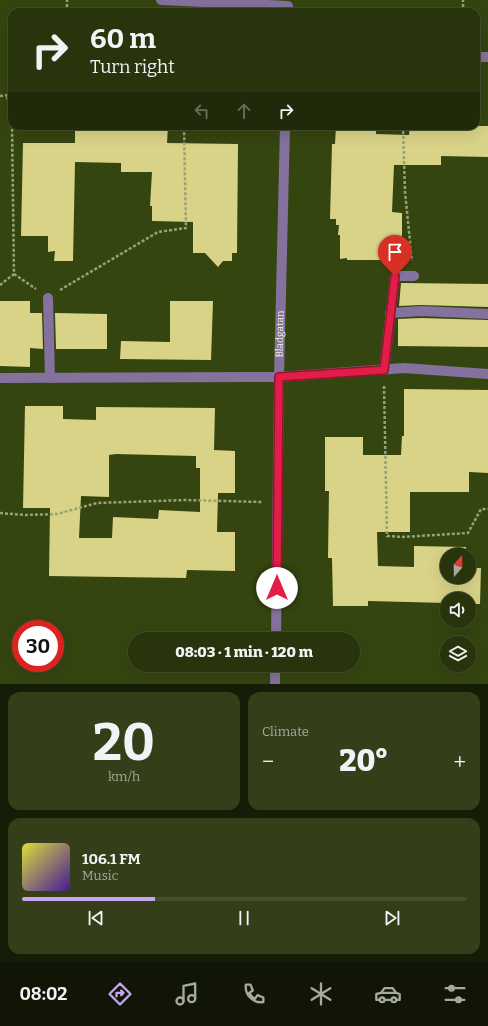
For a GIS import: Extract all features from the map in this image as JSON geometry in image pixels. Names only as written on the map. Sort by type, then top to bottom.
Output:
[{"type":"street","points":[[161,0],[288,6],[288,8]]},
{"type":"street","name":"Bladgatan","points":[[276,632],[276,503],[285,130]]},
{"type":"street","points":[[384,370],[395,276],[414,276]]},
{"type":"street","points":[[48,298],[50,378]]},
{"type":"street","points":[[390,313],[421,310],[488,314]]},
{"type":"street","points":[[0,378],[279,377],[404,368],[488,374]]},
{"type":"street","points":[[275,672],[275,684]]},
{"type":"path","points":[[0,96],[7,96],[8,99]]},
{"type":"path","points":[[12,130],[14,274]]},
{"type":"path","points":[[14,274],[48,298],[158,232],[186,228],[184,130]]},
{"type":"path","points":[[403,130],[405,192],[414,276]]},
{"type":"path","points":[[0,285],[14,274]]},
{"type":"path","points":[[384,370],[387,536],[402,537],[468,532],[480,509],[488,509]]},
{"type":"path","points":[[0,513],[25,515],[57,514],[97,503],[186,500],[276,503]]},
{"type":"building","points":[[480,126],[488,126],[488,157],[441,156],[441,165],[394,165],[392,212],[402,213],[402,260],[340,259],[340,235],[338,235],[339,225],[336,225],[336,219],[330,219],[332,144],[335,144],[336,130],[376,130],[376,134],[409,135],[410,130],[480,130]]},
{"type":"building","points":[[75,130],[168,130],[167,143],[238,144],[237,253],[232,253],[232,261],[223,261],[218,267],[205,253],[193,253],[193,222],[152,221],[152,206],[150,206],[152,172],[121,172],[121,163],[75,162],[73,261],[54,261],[55,251],[48,252],[48,236],[21,236],[23,143],[75,143]]},
{"type":"building","points":[[401,283],[488,284],[488,307],[421,305],[399,306]]},
{"type":"building","points":[[0,301],[30,301],[30,313],[42,313],[43,349],[30,348],[30,367],[0,366]]},
{"type":"building","points":[[170,301],[213,301],[211,360],[120,359],[121,341],[170,342]]},
{"type":"building","points":[[55,313],[107,314],[107,349],[56,349]]},
{"type":"building","points":[[421,318],[488,320],[488,347],[398,346],[398,319]]},
{"type":"building","points":[[404,389],[488,390],[488,473],[469,472],[469,492],[410,492],[410,532],[377,532],[378,566],[414,567],[414,546],[466,547],[440,548],[440,584],[476,584],[476,568],[481,568],[480,604],[476,604],[476,592],[440,592],[440,603],[368,601],[368,606],[333,606],[332,558],[328,558],[329,491],[325,491],[325,437],[363,437],[363,455],[401,455],[402,436],[404,436]]},
{"type":"building","points":[[25,406],[63,406],[63,419],[96,420],[96,407],[215,408],[214,450],[235,451],[235,493],[218,493],[217,532],[235,532],[235,571],[187,570],[186,578],[49,576],[50,508],[23,508]],"holes":[[[109,455],[196,456],[196,468],[200,468],[200,512],[159,510],[158,519],[113,517],[112,538],[79,538],[81,496],[109,497]]]},
{"type":"route","points":[[277,588],[276,503],[279,377],[384,370],[395,276]]}]
